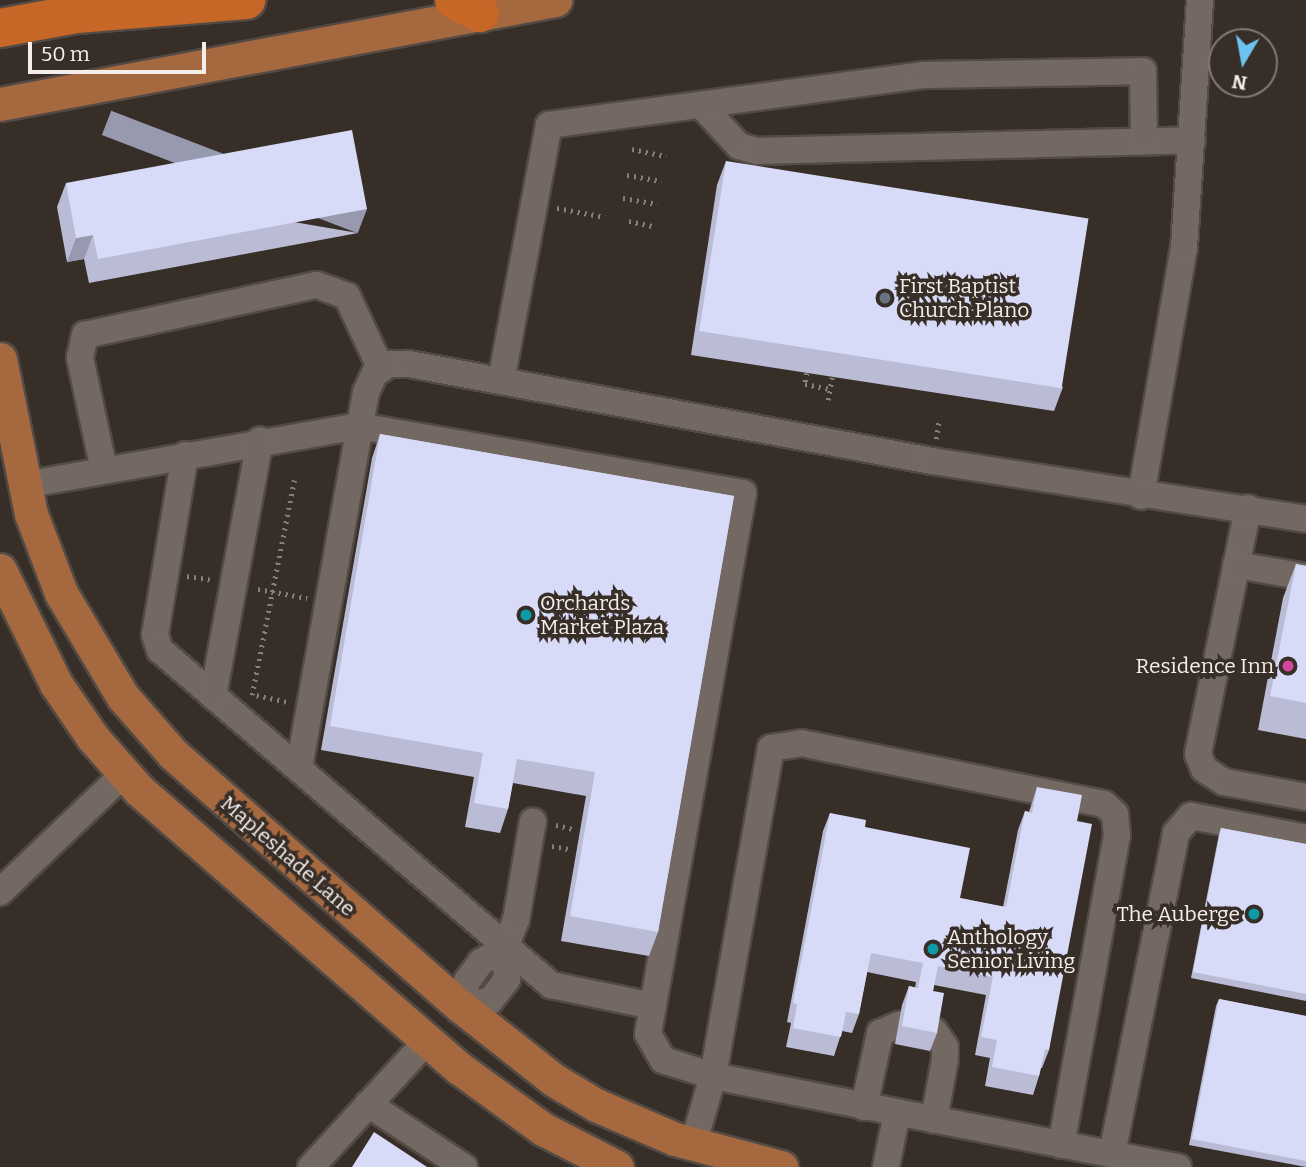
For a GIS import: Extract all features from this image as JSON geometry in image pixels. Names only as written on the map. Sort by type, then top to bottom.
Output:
[{"type":"highway","points":[[0,28],[76,14],[246,0]]},
{"type":"main road","points":[[0,104],[467,7],[555,0]]},
{"type":"main road","name":"Mapleshade Lane","points":[[0,359],[12,487],[61,593],[102,666],[162,742],[459,1005],[554,1080],[627,1119],[693,1144],[781,1167]]},
{"type":"main road","points":[[0,570],[57,684],[124,774],[427,1041],[505,1103],[582,1152],[617,1167]]},
{"type":"main road","points":[[124,774],[162,742]]},
{"type":"main road","points":[[427,1041],[459,1005]]},
{"type":"lane","points":[[1141,496],[1184,248],[1200,0]]},
{"type":"lane","points":[[501,381],[549,125],[923,75],[1143,71],[1144,141]]},
{"type":"lane","points":[[701,105],[739,146],[757,151],[1192,140]]},
{"type":"lane","points":[[104,470],[80,359],[85,335],[317,285],[347,296],[381,369]]},
{"type":"lane","points":[[299,768],[359,426],[366,392],[381,369],[409,363],[1141,496],[1248,508],[1306,519]]},
{"type":"lane","points":[[12,487],[260,440],[359,426],[743,493],[648,1034],[663,1060],[713,1076],[1178,1167]]},
{"type":"lane","points":[[213,696],[260,440]]},
{"type":"lane","points":[[185,455],[155,635],[160,650],[551,985],[653,1006]]},
{"type":"lane","points":[[1248,508],[1198,754],[1204,769],[1224,782],[1306,797]]},
{"type":"lane","points":[[1236,565],[1306,577]]},
{"type":"lane","points":[[693,1144],[713,1076],[771,748],[802,743],[1104,804],[1115,814],[1117,835],[1061,1145]]},
{"type":"lane","points":[[0,892],[124,774]]},
{"type":"lane","points":[[1112,1154],[1176,833],[1191,816],[1306,838]]},
{"type":"lane","points":[[459,1005],[467,981],[481,962],[505,948],[516,920],[542,822]]},
{"type":"lane","points":[[864,1107],[880,1033],[899,1025]]},
{"type":"lane","points":[[934,1031],[945,1047],[946,1059],[934,1120]]},
{"type":"lane","points":[[311,1167],[427,1041]]},
{"type":"lane","points":[[368,1104],[464,1167]]},
{"type":"lane","points":[[886,1167],[897,1113]]},
{"type":"path","points":[[632,149],[666,156]]},
{"type":"path","points":[[627,175],[661,181]]},
{"type":"path","points":[[623,198],[657,204]]},
{"type":"path","points":[[570,210],[604,217]]},
{"type":"path","points":[[629,222],[653,226]]},
{"type":"path","points":[[807,373],[805,384],[830,388]]},
{"type":"path","points":[[828,400],[832,377]]},
{"type":"path","points":[[935,443],[939,421]]},
{"type":"path","points":[[287,702],[252,695],[294,480]]},
{"type":"path","points":[[181,575],[220,582]]},
{"type":"path","points":[[251,588],[308,598]]},
{"type":"path","points":[[542,822],[573,829]]},
{"type":"path","points":[[546,845],[569,849]]},
{"type":"building","points":[[352,130],[367,209],[98,259],[93,235],[76,238],[66,183]]},
{"type":"building","name":"First Baptist Church Plano","points":[[726,161],[1088,218],[1062,388],[699,331]]},
{"type":"building","name":"Orchards Market Plaza","points":[[380,434],[734,496],[658,932],[570,916],[595,772],[517,759],[508,809],[474,803],[483,753],[330,726]]},
{"type":"building","points":[[1296,564],[1306,566],[1306,703],[1270,696]]},
{"type":"building","name":"Anthology Senior Living","points":[[1037,787],[1082,795],[1077,821],[1092,824],[1049,1050],[1045,1049],[1039,1076],[992,1067],[997,1040],[981,1037],[993,977],[938,966],[933,991],[944,993],[937,1033],[902,1026],[909,986],[918,988],[923,963],[871,953],[859,1014],[846,1012],[841,1037],[793,1028],[797,1004],[793,1003],[830,813],[866,820],[865,827],[970,848],[960,898],[1006,907],[1025,811],[1032,813]]},
{"type":"building","name":"The Auberge","points":[[1221,828],[1306,844],[1306,994],[1193,972]]},
{"type":"building","points":[[1219,999],[1306,1016],[1306,1161],[1192,1139]]},
{"type":"building","points":[[374,1132],[427,1167],[352,1167]]},
{"type":"place","name":"First Baptist Church Plano","points":[[885,298]]},
{"type":"place","name":"Orchards Market Plaza","points":[[526,615]]},
{"type":"place","name":"Residence Inn","points":[[1288,666]]},
{"type":"place","name":"The Auberge","points":[[1254,914]]},
{"type":"place","name":"Anthology Senior Living","points":[[933,949]]}]
